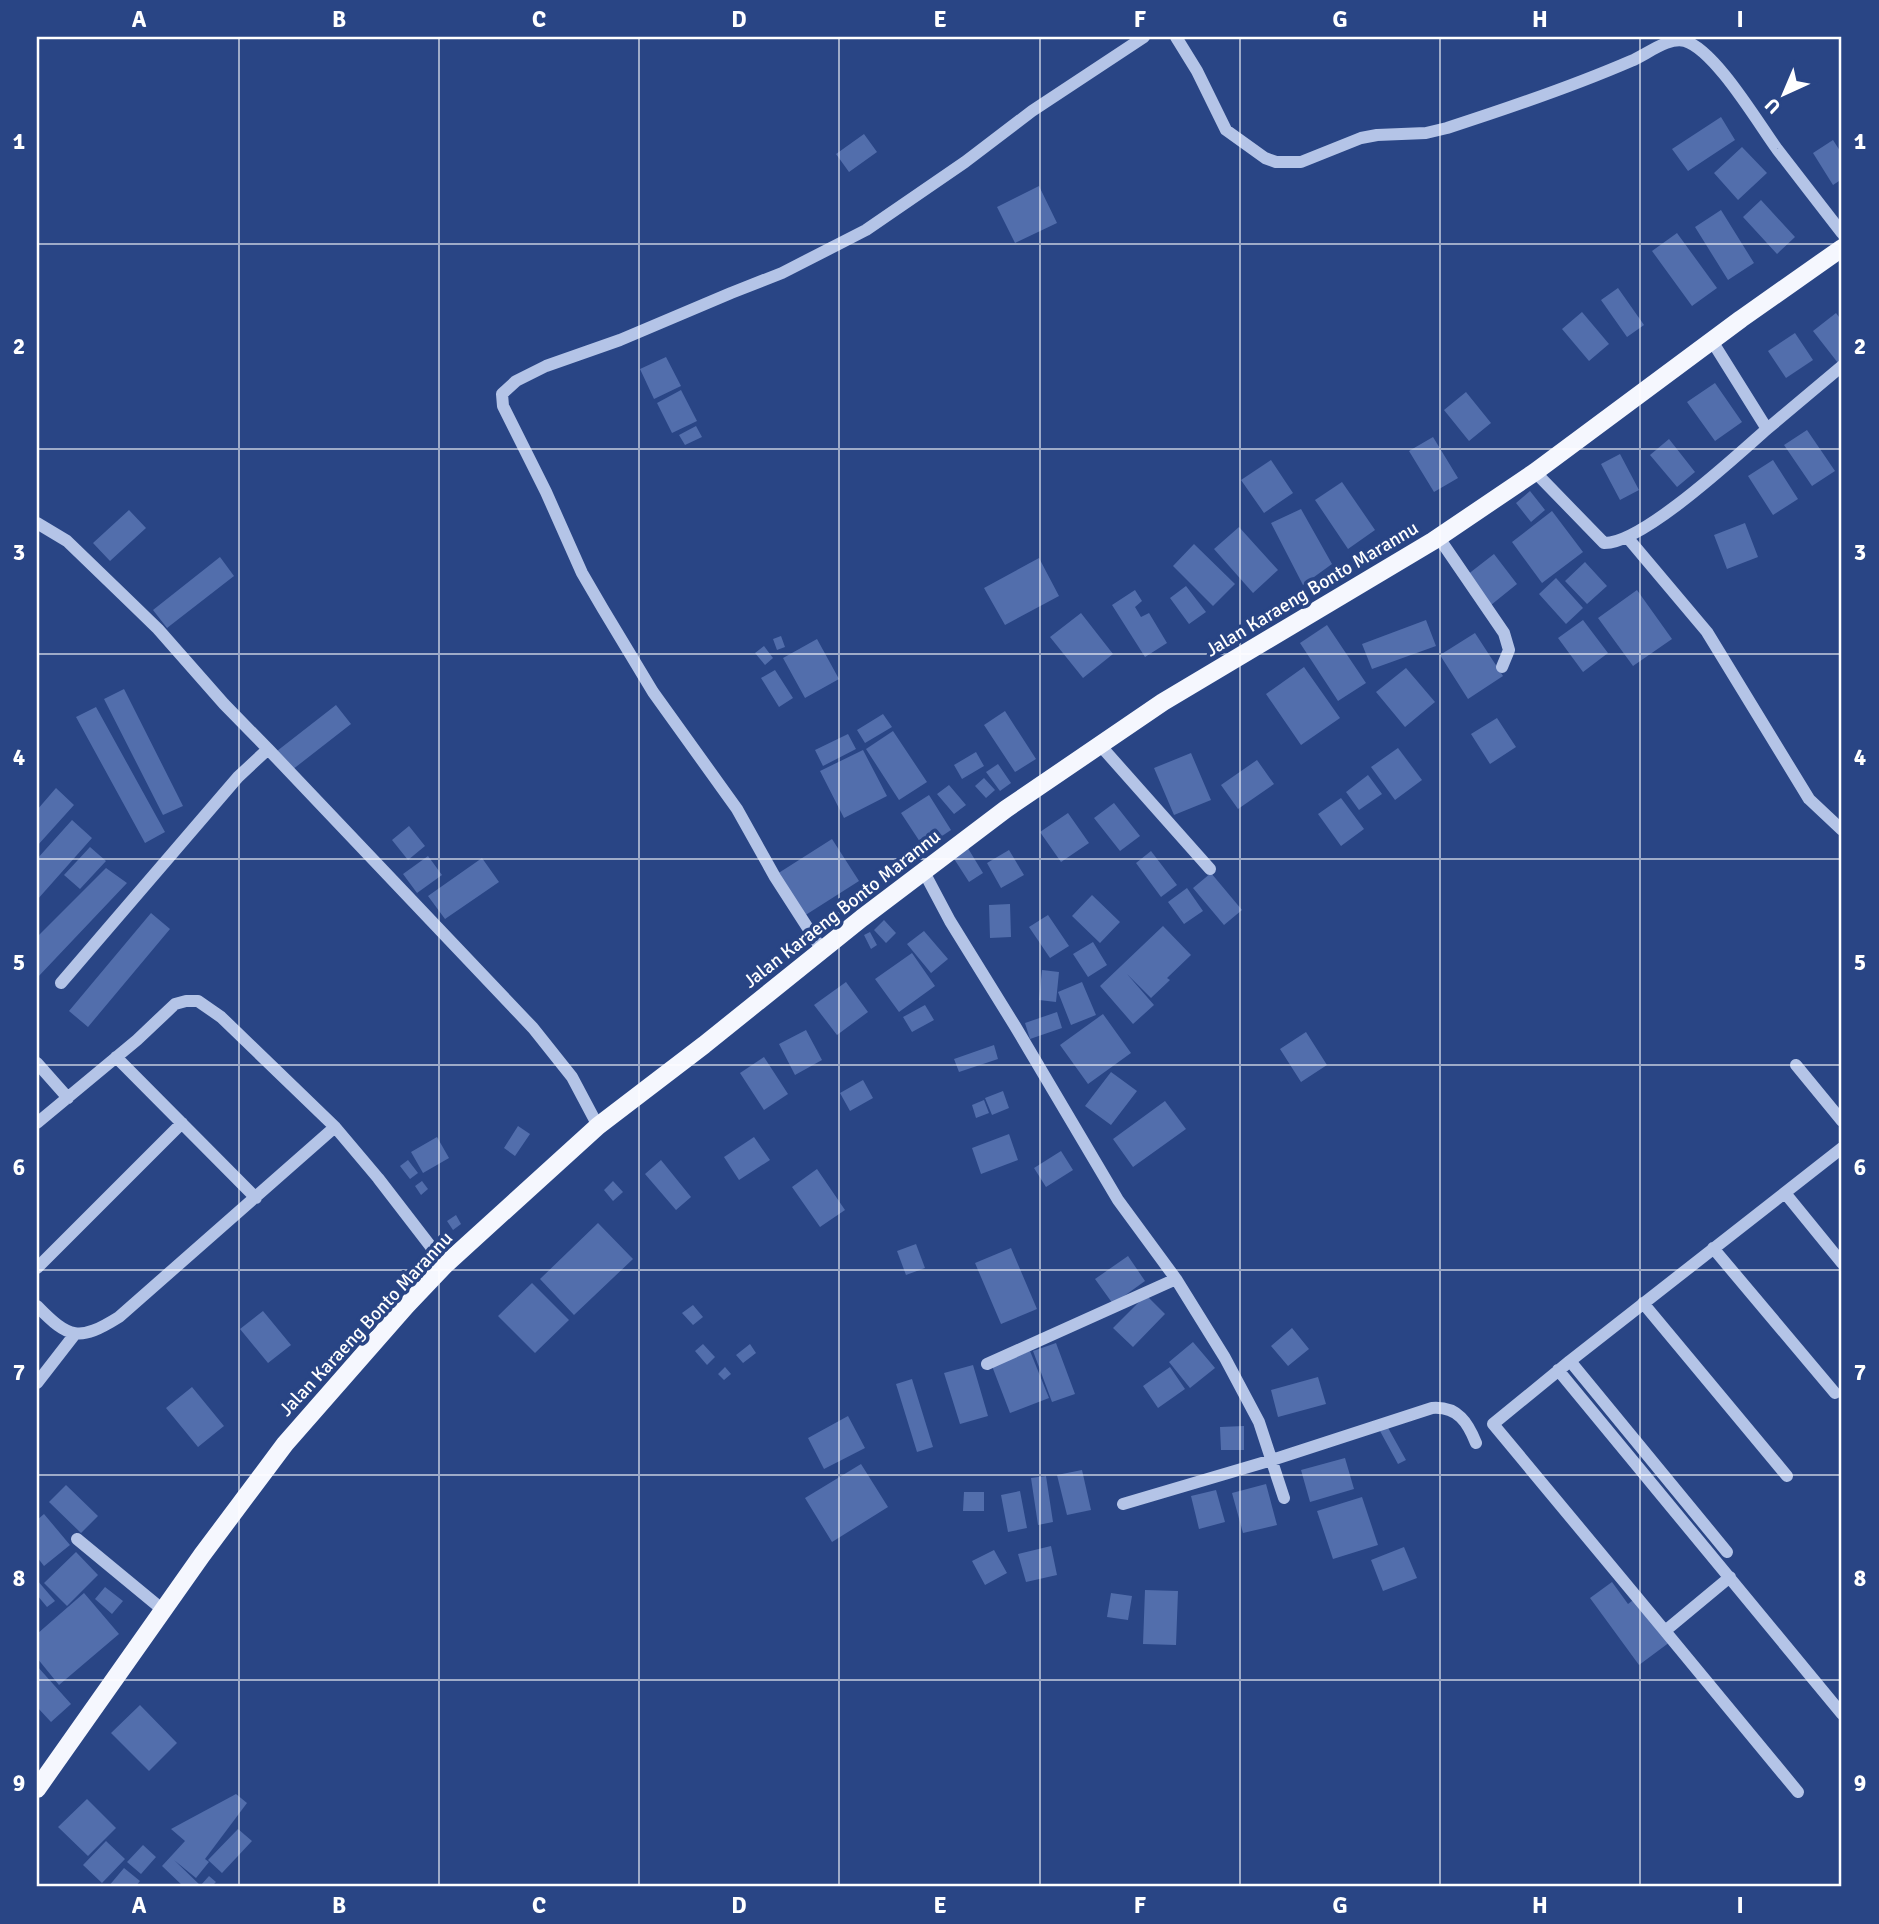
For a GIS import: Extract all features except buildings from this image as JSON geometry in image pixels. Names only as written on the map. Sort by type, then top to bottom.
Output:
[{"type":"main road","name":"Jalan Karaeng Bonto Marannu","points":[[37,1789],[201,1555],[285,1444],[445,1265],[598,1126],[1006,809],[1163,702],[1438,538],[1535,472],[1842,248]]},
{"type":"street","points":[[822,950],[775,877],[737,809],[653,692],[582,573],[503,406],[502,394],[516,381],[546,366],[631,336],[782,273],[866,230],[965,162],[1032,111],[1144,37]]},
{"type":"street","points":[[1176,37],[1197,71],[1226,130],[1265,158],[1290,164],[1361,138],[1415,134],[1447,128],[1575,86],[1645,56],[1672,41],[1682,40],[1696,46],[1705,54],[1735,88],[1775,146],[1842,233]]},
{"type":"street","points":[[1712,341],[1768,429]]},
{"type":"street","points":[[1535,472],[1604,543],[1611,544],[1674,508],[1842,366]]},
{"type":"street","points":[[37,523],[67,541],[158,629],[224,704],[533,1028],[572,1077],[598,1126]]},
{"type":"street","points":[[1627,537],[1707,632],[1810,799],[1842,830]]},
{"type":"street","points":[[1438,538],[1504,633],[1508,650],[1502,667]]},
{"type":"street","points":[[1099,744],[1210,869]]},
{"type":"street","points":[[61,983],[238,777],[268,749]]},
{"type":"street","points":[[924,872],[950,921],[1118,1200],[1176,1279],[1225,1358],[1253,1410],[1284,1498]]},
{"type":"street","points":[[37,1124],[175,1004],[198,1002],[221,1017],[335,1127],[445,1265]]},
{"type":"street","points":[[117,1057],[256,1198]]},
{"type":"street","points":[[37,1063],[68,1098]]},
{"type":"street","points":[[1796,1065],[1842,1121]]},
{"type":"street","points":[[37,1268],[182,1123]]},
{"type":"street","points":[[37,1306],[58,1327],[75,1334],[90,1334],[120,1317],[335,1127]]},
{"type":"street","points":[[1798,1792],[1493,1424],[1842,1148]]},
{"type":"street","points":[[1785,1194],[1842,1263]]},
{"type":"street","points":[[1713,1248],[1835,1393]]},
{"type":"street","points":[[987,1364],[1176,1279]]},
{"type":"street","points":[[1643,1303],[1787,1476]]},
{"type":"street","points":[[37,1383],[75,1334]]},
{"type":"street","points":[[1570,1361],[1727,1552]]},
{"type":"street","points":[[1558,1370],[1842,1713]]},
{"type":"street","points":[[1123,1504],[1440,1407],[1458,1414],[1468,1422],[1476,1443]]},
{"type":"street","points":[[77,1539],[163,1609]]},
{"type":"street","points":[[1665,1631],[1730,1577]]}]
